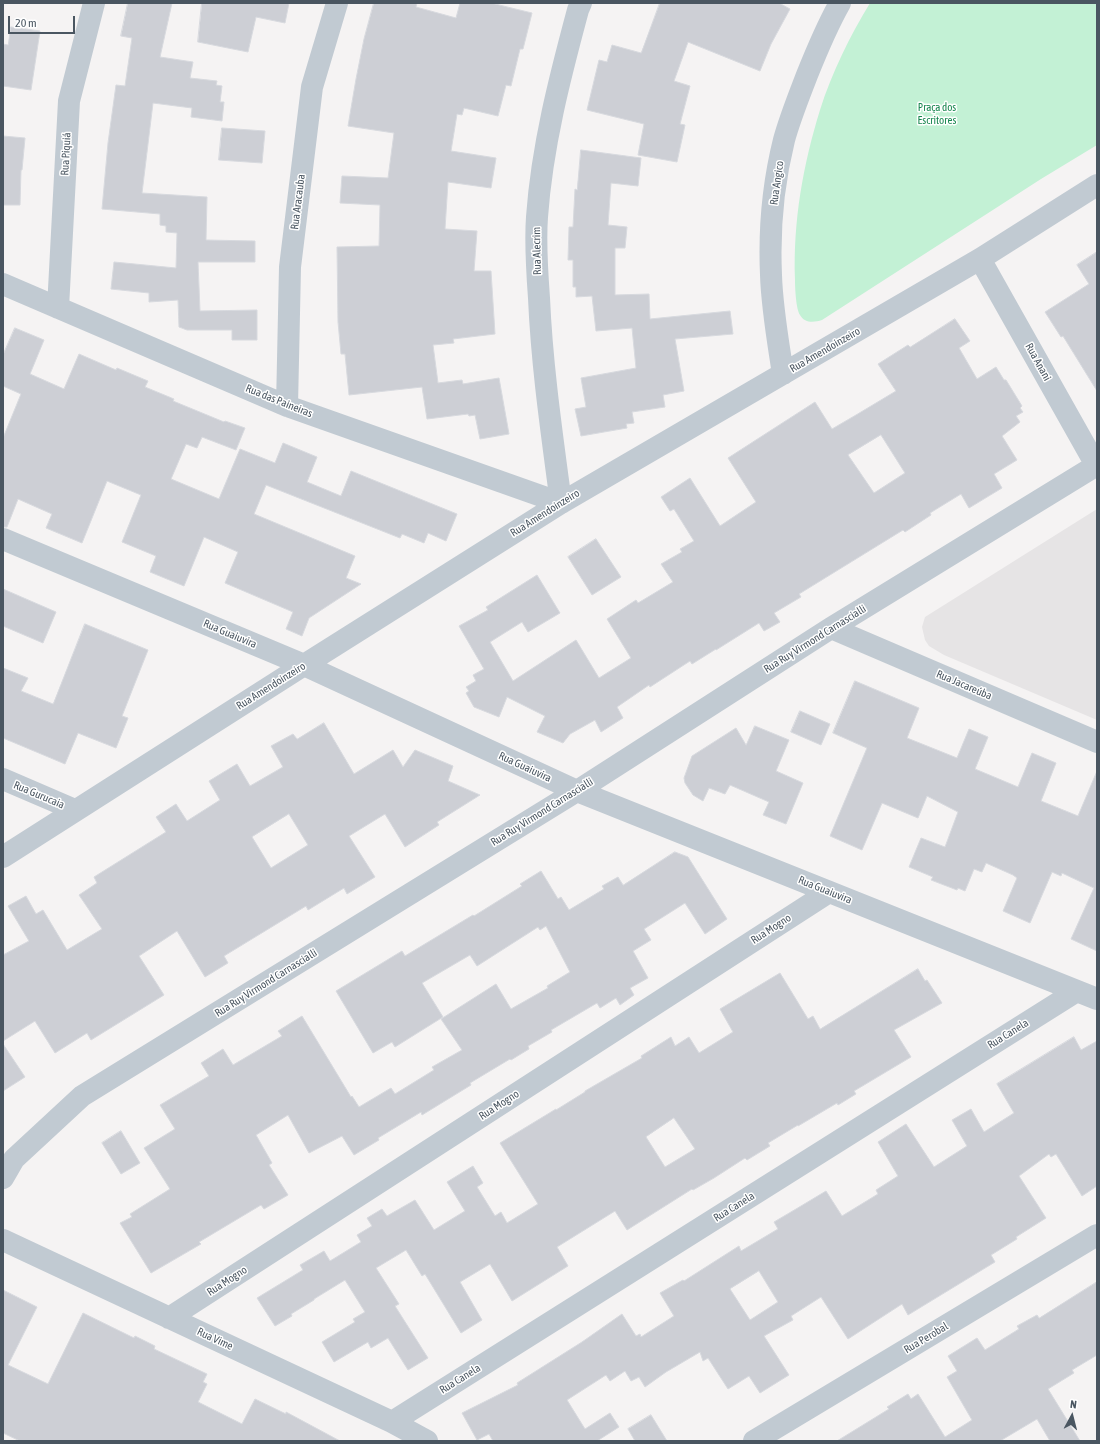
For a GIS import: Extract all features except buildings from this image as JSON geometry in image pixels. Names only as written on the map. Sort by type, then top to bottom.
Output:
[{"type":"street","name":"Rua Piquiá","points":[[58,308],[69,101],[94,3]]},
{"type":"street","name":"Rua Aracauba","points":[[287,406],[290,267],[312,87],[338,3]]},
{"type":"street","name":"Rua Alecrim","points":[[561,503],[541,339],[536,253],[537,217],[546,147],[559,80],[581,3]]},
{"type":"street","name":"Rua Angico","points":[[783,374],[775,324],[771,275],[771,233],[774,191],[785,138],[794,108],[829,22],[840,3]]},
{"type":"street","name":"Rua Amendoinzeiro","points":[[3,857],[561,503],[980,259],[1097,185]]},
{"type":"street","name":"Rua Anani","points":[[980,259],[1097,465]]},
{"type":"street","name":"Rua das Paineiras","points":[[3,284],[287,406],[561,503]]},
{"type":"street","name":"Rua Ruy Virmond Carnascialli","points":[[3,1178],[14,1159],[82,1096],[577,791],[831,628],[1097,465]]},
{"type":"street","name":"Rua Guaiuvira","points":[[3,539],[304,665],[577,791],[1097,999]]},
{"type":"street","name":"Rua Jacareúba","points":[[831,628],[1097,742]]},
{"type":"street","name":"Rua Gurucaia","points":[[3,779],[75,810]]},
{"type":"street","name":"Rua Mogno","points":[[170,1318],[829,892]]},
{"type":"street","name":"Rua Canela","points":[[392,1422],[1076,991]]},
{"type":"street","name":"Rua Perobal","points":[[754,1441],[1097,1235]]},
{"type":"street","name":"Rua Vime","points":[[3,1240],[392,1422],[426,1441]]},
{"type":"shaded area","points":[[1097,509],[1097,720],[944,655],[929,646],[925,640],[922,627],[925,617]]},
{"type":"green space","name":"Praça dos Escritores","points":[[870,3],[1097,3],[1097,145],[1041,179],[822,320],[813,322],[807,321],[802,318],[799,312],[795,284],[796,236],[800,194],[804,172],[820,110],[830,82],[855,28]]}]
